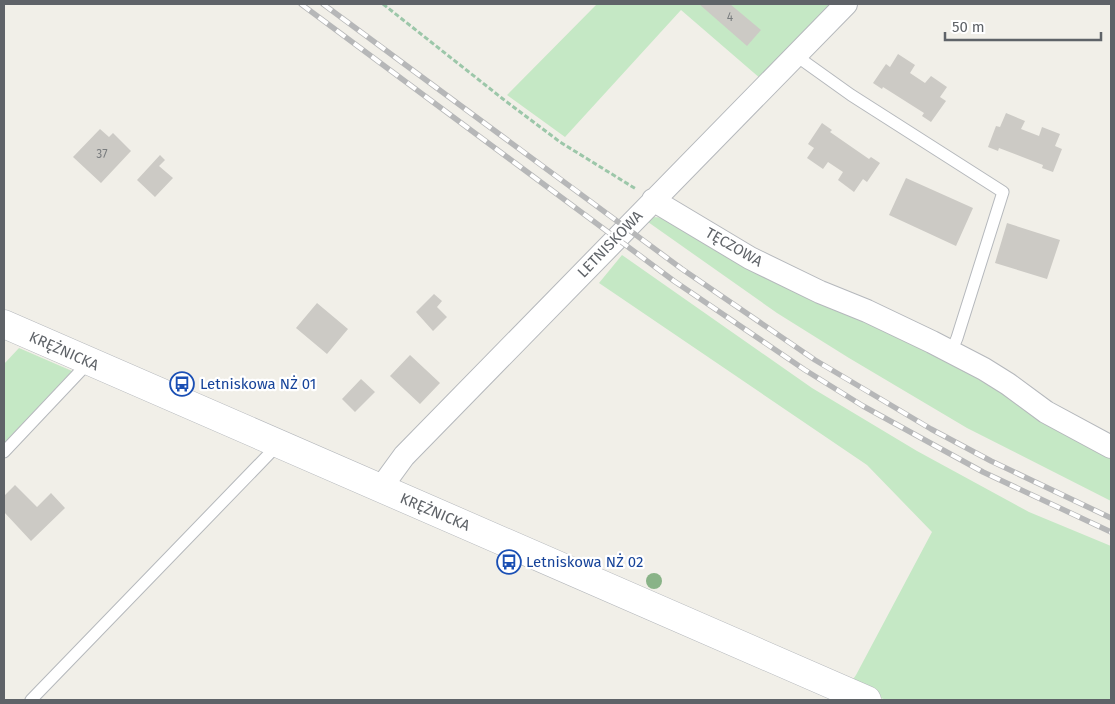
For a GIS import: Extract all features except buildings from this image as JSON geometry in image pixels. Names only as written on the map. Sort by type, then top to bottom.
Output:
[{"type":"street","name":"LETNISKOWA","points":[[380,489],[404,456],[846,4]]},
{"type":"street","name":"TĘCZOWA","points":[[653,200],[750,258],[820,292],[867,311],[951,352],[1008,384],[1046,412],[1111,447]]},
{"type":"street","name":"KRĘŻNICKA","points":[[4,324],[867,700]]},
{"type":"lane","points":[[795,55],[851,95],[1004,192],[951,352]]},
{"type":"lane","points":[[4,452],[89,362]]},
{"type":"lane","points":[[31,700],[270,453],[276,442]]},
{"type":"path","points":[[383,4],[560,142],[653,200]]},
{"type":"green space","points":[[597,4],[835,4],[761,79],[681,10],[565,137],[507,95]]},
{"type":"green space","points":[[652,217],[670,218],[865,315],[1111,453],[1111,501],[967,428],[849,358],[777,313],[648,222]]},
{"type":"green space","points":[[622,255],[812,388],[917,451],[1029,512],[1111,546],[1111,700],[886,700],[849,685],[932,532],[867,465],[599,283]]},
{"type":"green space","points":[[19,348],[72,371],[4,443],[4,364]]},
{"type":"railway","points":[[301,4],[674,281],[805,370],[863,406],[983,472],[1111,532]]},
{"type":"railway","points":[[323,4],[682,269],[815,360],[931,429],[991,461],[1111,518]]},
{"type":"place","name":"Letniskowa NŻ 01","points":[[182,384]]},
{"type":"place","name":"Letniskowa NŻ 02","points":[[509,562]]}]
